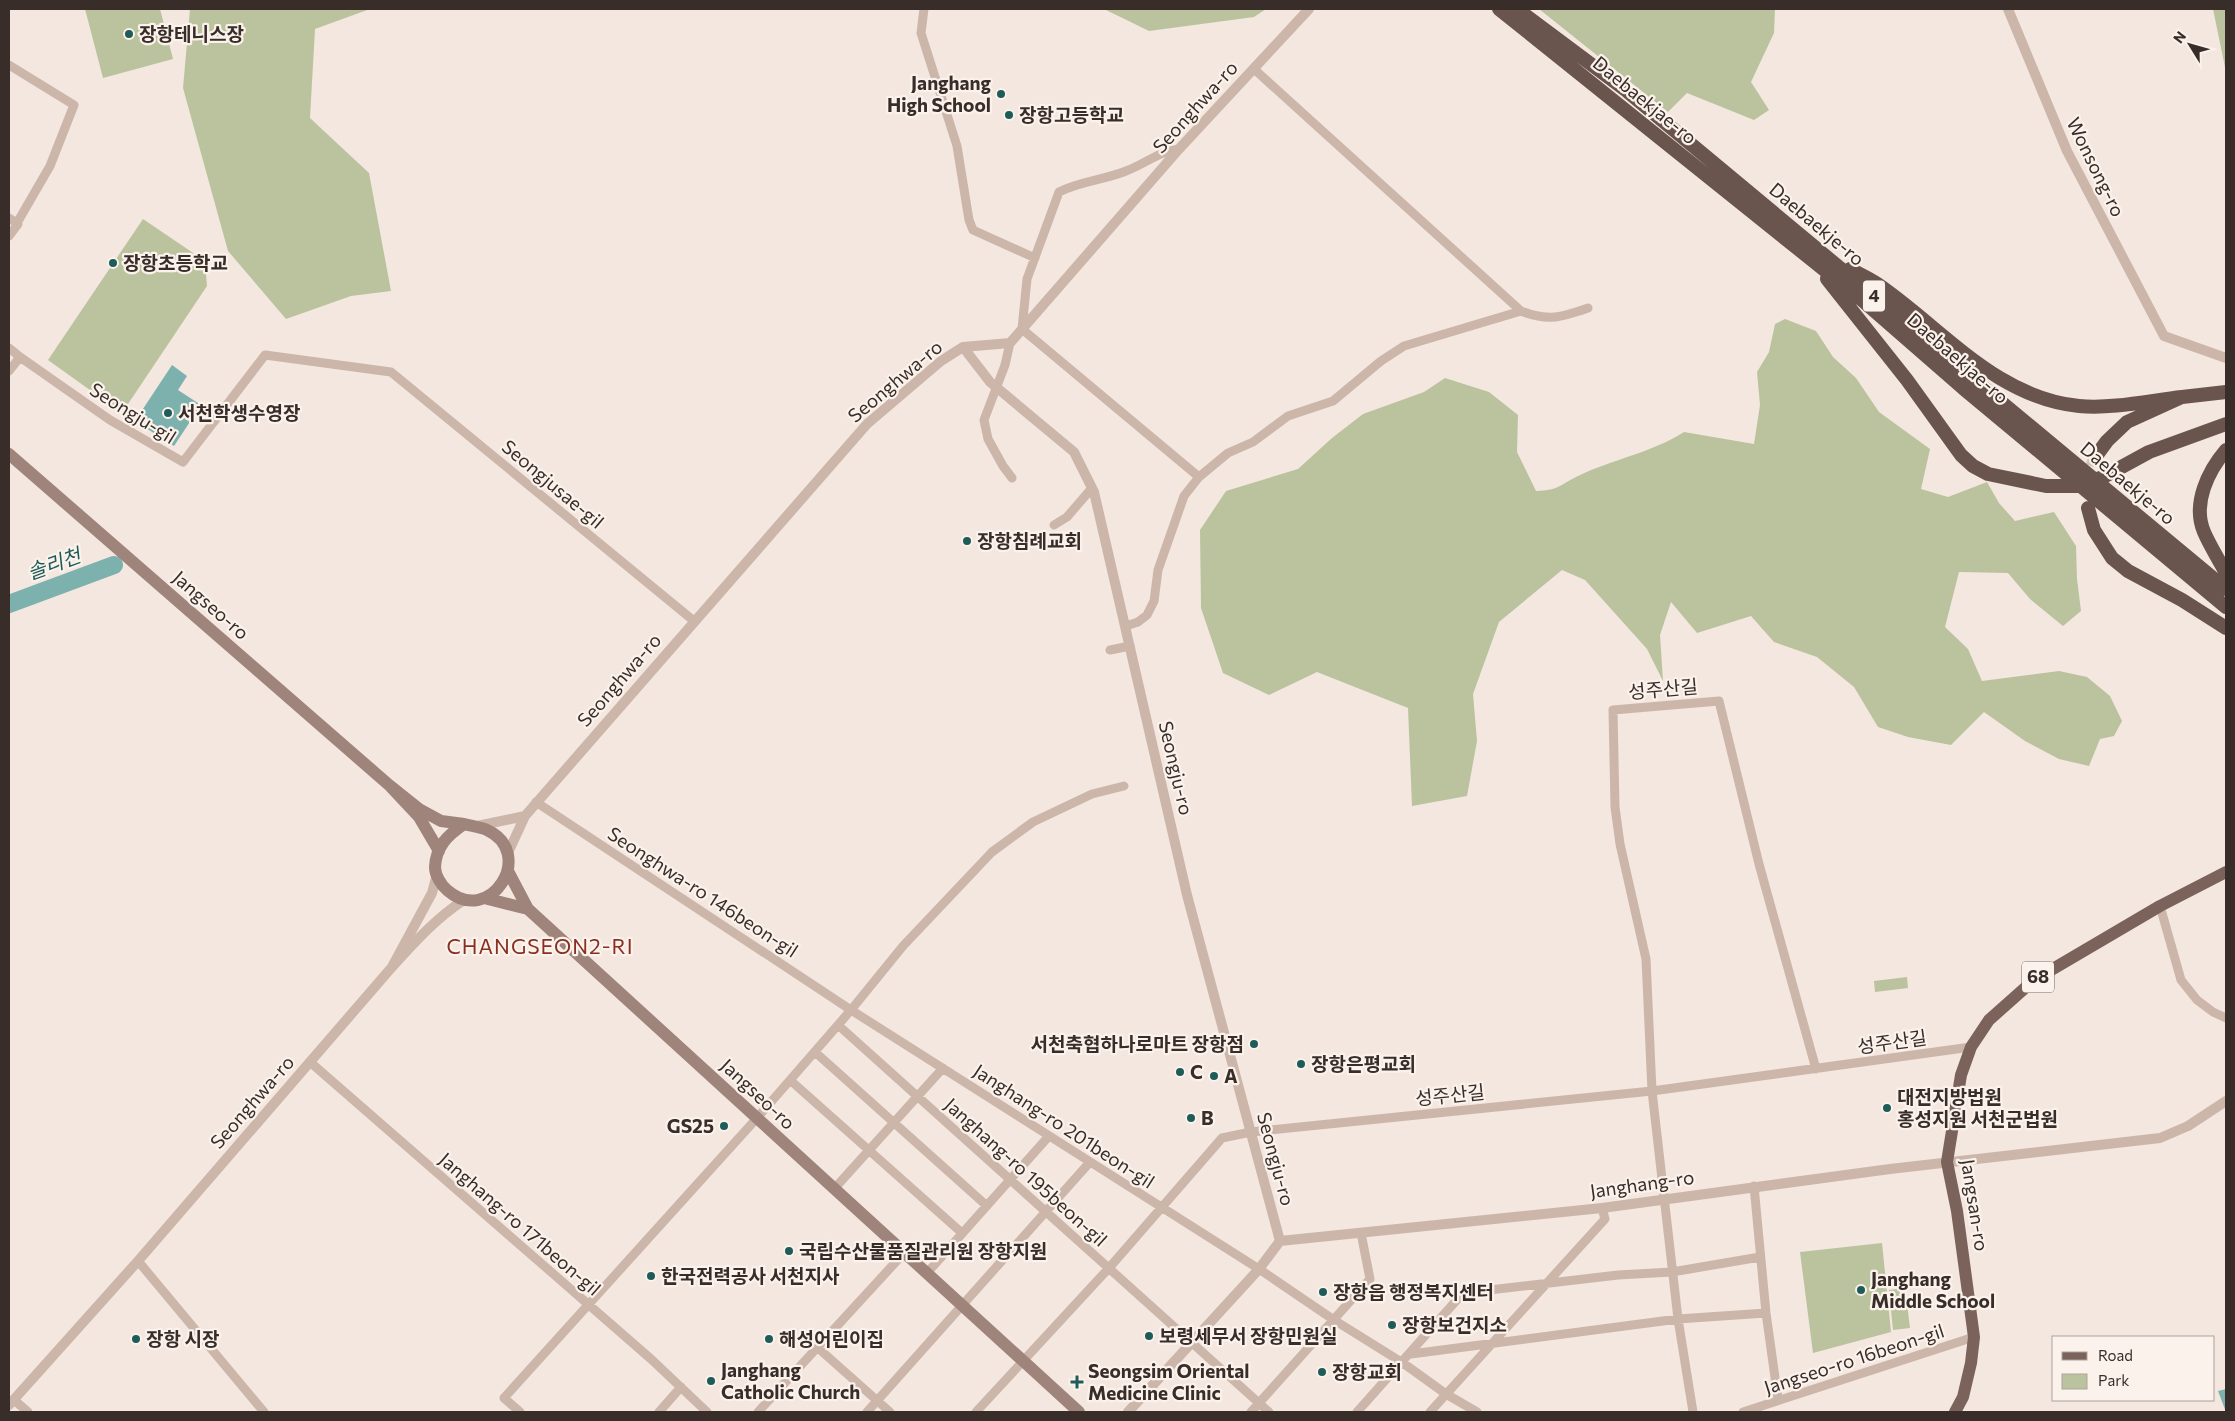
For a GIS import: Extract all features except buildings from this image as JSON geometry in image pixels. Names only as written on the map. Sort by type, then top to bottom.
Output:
[{"type":"highway","name":"Daebaekjae-ro","points":[[1499,9],[1814,254],[1962,388],[2226,607]]},
{"type":"highway","name":"Daebaekje-ro","points":[[1517,9],[1627,91],[1814,254],[2226,589]]},
{"type":"highway","points":[[1814,254],[1882,287],[1994,376],[2032,396],[2079,406],[2104,406],[2226,392]]},
{"type":"highway","points":[[1814,254],[1960,455],[1973,466],[1988,474],[2024,483],[2073,487],[2093,482],[2149,452],[2226,424]]},
{"type":"highway","points":[[2096,456],[2112,436],[2127,422],[2182,397]]},
{"type":"highway","points":[[2226,450],[2212,470],[2202,491],[2200,513],[2203,531],[2226,573]]},
{"type":"highway","points":[[2088,508],[2094,530],[2112,558],[2128,571],[2182,600],[2226,628]]},
{"type":"main road","name":"Jangseo-ro","points":[[9,454],[389,785]]},
{"type":"main road","points":[[389,785],[419,808],[441,821],[486,830],[497,837],[507,854],[508,870],[528,910]]},
{"type":"main road","points":[[389,785],[419,817],[438,851]]},
{"type":"main road","points":[[469,826],[450,834],[441,843],[435,868],[444,888],[453,896],[464,900],[484,898],[497,891],[504,881],[508,870]]},
{"type":"main road","name":"Jangsan-ro","points":[[1955,1412],[1963,1396],[1971,1363],[1974,1336],[1957,1211],[1946,1162],[1958,1090],[1971,1047],[1990,1020],[2034,980],[2160,906],[2226,872]]},
{"type":"main road","points":[[484,898],[528,910]]},
{"type":"main road","name":"Jangseo-ro","points":[[528,910],[1079,1412]]},
{"type":"street","points":[[924,9],[921,33],[957,146],[969,220],[973,230],[1035,258]]},
{"type":"street","name":"Seonghwa-ro","points":[[507,854],[525,816],[536,802],[867,424],[941,361],[963,347],[1010,343],[1180,150],[1309,9]]},
{"type":"street","name":"Wonsong-ro","points":[[2008,9],[2066,151],[2164,336],[2226,358]]},
{"type":"street","points":[[9,65],[74,105],[50,166],[13,221],[9,236]]},
{"type":"street","points":[[1254,69],[1521,311],[1531,315],[1558,318],[1588,308]]},
{"type":"street","points":[[1180,150],[1166,150],[1126,172],[1071,186],[1059,192],[1027,279],[1022,328],[1199,477]]},
{"type":"street","points":[[1126,626],[1138,622],[1147,615],[1154,601],[1158,570],[1184,496],[1199,477],[1228,453],[1254,442],[1288,416],[1333,401],[1381,361],[1404,346],[1521,311]]},
{"type":"street","points":[[1010,343],[1005,365],[984,420],[988,439],[1012,478]]},
{"type":"street","name":"Seongju-ro","points":[[963,347],[996,387],[1074,452],[1092,488],[1126,626],[1187,895],[1280,1241]]},
{"type":"street","points":[[9,348],[20,357],[9,371]]},
{"type":"street","name":"Seongju-gil","points":[[20,357],[110,420],[183,462],[266,356],[391,372]]},
{"type":"street","name":"Seongjusae-gil","points":[[391,372],[694,621]]},
{"type":"street","points":[[1054,525],[1067,517],[1092,488]]},
{"type":"street","points":[[1110,650],[1130,646]]},
{"type":"street","name":"성주산길","points":[[1692,1412],[1672,1272],[1652,1091],[1646,959],[1620,844],[1615,807],[1613,710],[1719,700],[1759,864],[1816,1069]]},
{"type":"street","points":[[520,1412],[504,1398],[757,1118],[851,1010],[903,946],[992,852],[1033,822],[1058,809],[1092,794],[1124,786]]},
{"type":"street","name":"Seonghwa-ro 146beon-gil","points":[[536,802],[851,1010]]},
{"type":"street","points":[[469,826],[525,816]]},
{"type":"street","points":[[392,967],[432,893],[437,874]]},
{"type":"street","points":[[392,967],[427,929],[450,909],[464,900]]},
{"type":"street","points":[[2160,906],[2180,980],[2197,1000],[2213,1012],[2226,1018]]},
{"type":"street","name":"Seonghwa-ro","points":[[11,1402],[138,1261],[392,967]]},
{"type":"street","name":"Janghang-ro 201beon-gil","points":[[851,1010],[1260,1269],[1334,1320],[1403,1362],[1446,1394],[1476,1412]]},
{"type":"street","name":"Janghang-ro 195beon-gil","points":[[838,1025],[1269,1412]]},
{"type":"street","name":"성주산길","points":[[976,1412],[1162,1208],[1222,1138],[1251,1132],[1652,1091],[1971,1047]]},
{"type":"street","points":[[814,1052],[987,1206]]},
{"type":"street","name":"Janghang-ro 171beon-gil","points":[[310,1062],[651,1359],[707,1412]]},
{"type":"street","points":[[834,1189],[943,1068]]},
{"type":"street","points":[[790,1080],[962,1234]]},
{"type":"street","name":"Janghang-ro","points":[[1280,1241],[1602,1208],[1754,1186],[2160,1138],[2188,1126],[2226,1101]]},
{"type":"street","points":[[926,1273],[1049,1136]]},
{"type":"street","points":[[866,1412],[1090,1162]]},
{"type":"street","points":[[1754,1186],[1766,1313],[1778,1399]]},
{"type":"street","points":[[1430,1412],[1605,1219],[1602,1208]]},
{"type":"street","points":[[1251,1412],[1370,1279],[1361,1233]]},
{"type":"street","points":[[1128,1412],[1260,1269],[1280,1241]]},
{"type":"street","points":[[758,1412],[904,1253]]},
{"type":"street","points":[[1357,1412],[1411,1354],[1463,1293],[1618,1275],[1672,1272],[1760,1257]]},
{"type":"street","points":[[138,1261],[264,1412]]},
{"type":"street","points":[[1411,1354],[1614,1326],[1729,1314],[1766,1313]]},
{"type":"street","name":"Jangseo-ro 16beon-gil","points":[[1743,1412],[1974,1336]]},
{"type":"street","points":[[818,1348],[890,1412]]},
{"type":"street","points":[[659,1412],[681,1387]]},
{"type":"street","points":[[11,1402],[28,1412]]},
{"type":"street","points":[[250,1412],[258,1404]]},
{"type":"green space","name":"장항테니스장","points":[[85,9],[160,9],[173,59],[103,78]]},
{"type":"green space","points":[[190,9],[370,9],[315,29],[310,118],[369,173],[391,291],[351,296],[286,319],[228,251],[183,88]]},
{"type":"green space","points":[[1104,9],[1266,9],[1254,17],[1149,31]]},
{"type":"green space","points":[[1539,9],[1775,9],[1774,33],[1751,82],[1769,110],[1754,120],[1687,93],[1668,112]]},
{"type":"green space","points":[[2213,9],[2226,9],[2226,72]]},
{"type":"green space","points":[[143,219],[205,261],[207,286],[122,413],[48,360]]},
{"type":"green space","points":[[1785,319],[1816,331],[1833,357],[1856,378],[1879,412],[1930,449],[1921,489],[1948,497],[1987,482],[1999,503],[2015,521],[2054,512],[2076,546],[2077,579],[2081,611],[2063,626],[2030,599],[2008,573],[1959,572],[1945,627],[1968,649],[1982,681],[2059,671],[2087,677],[2110,696],[2122,721],[2114,736],[2100,739],[2089,766],[2059,759],[2025,741],[1984,712],[1951,745],[1908,737],[1878,727],[1854,687],[1817,657],[1774,642],[1751,616],[1697,633],[1671,602],[1660,635],[1663,681],[1647,649],[1585,580],[1562,570],[1499,622],[1473,694],[1477,741],[1467,796],[1412,806],[1408,708],[1317,672],[1269,695],[1223,673],[1201,608],[1200,530],[1226,491],[1298,469],[1332,438],[1363,414],[1424,392],[1445,378],[1489,392],[1518,415],[1517,452],[1536,491],[1559,487],[1591,470],[1645,451],[1684,432],[1754,444],[1760,405],[1757,372],[1769,352],[1775,324]]},
{"type":"green space","points":[[1907,977],[1908,988],[1875,992],[1874,981]]},
{"type":"green space","points":[[1882,1243],[1891,1332],[1813,1353],[1800,1252]]},
{"type":"green space","points":[[1905,1288],[1910,1328],[1893,1330],[1889,1290]]},
{"type":"water","name":"서천학생수영장","points":[[172,365],[187,376],[178,390],[201,405],[174,446],[135,421]]},
{"type":"water","points":[[2226,1389],[2226,1412],[2218,1391]]},
{"type":"waterway","name":"솔리천","points":[[9,604],[114,565]]},
{"type":"tunnel","points":[[2089,487],[2089,477],[2096,456]]},
{"type":"place","name":"장항테니스장","points":[[129,34]]},
{"type":"place","name":"Janghang High School","points":[[1001,94]]},
{"type":"place","name":"장항고등학교","points":[[1009,115]]},
{"type":"place","name":"장항초등학교","points":[[113,263]]},
{"type":"place","name":"서천학생수영장","points":[[168,413]]},
{"type":"place","name":"장항침례교회","points":[[967,541]]},
{"type":"place","name":"서천축협하나로마트 장항점","points":[[1254,1044]]},
{"type":"place","name":"장항은평교회","points":[[1301,1064]]},
{"type":"place","name":"C","points":[[1180,1072]]},
{"type":"place","name":"A","points":[[1214,1076]]},
{"type":"place","name":"대전지방법원 홍성지원 서천군법원","points":[[1887,1108]]},
{"type":"place","name":"B","points":[[1191,1118]]},
{"type":"place","name":"GS25","points":[[724,1126]]},
{"type":"place","name":"국립수산물품질관리원 장항지원","points":[[789,1251]]},
{"type":"place","name":"한국전력공사 서천지사","points":[[651,1276]]},
{"type":"place","name":"Janghang Middle School","points":[[1861,1290]]},
{"type":"place","name":"장항읍 행정복지센터","points":[[1323,1292]]},
{"type":"place","name":"장항보건지소","points":[[1392,1325]]},
{"type":"place","name":"보령세무서 장항민원실","points":[[1149,1336]]},
{"type":"place","name":"장항 시장","points":[[136,1339]]},
{"type":"place","name":"해성어린이집","points":[[769,1339]]},
{"type":"place","name":"장항교회","points":[[1322,1372]]},
{"type":"place","name":"Janghang Catholic Church","points":[[711,1381]]},
{"type":"place","name":"Seongsim Oriental Medicine Clinic","points":[[1077,1382]]},
{"type":"district","name":"CHANGSEON2-RI","points":[[540,947]]}]
